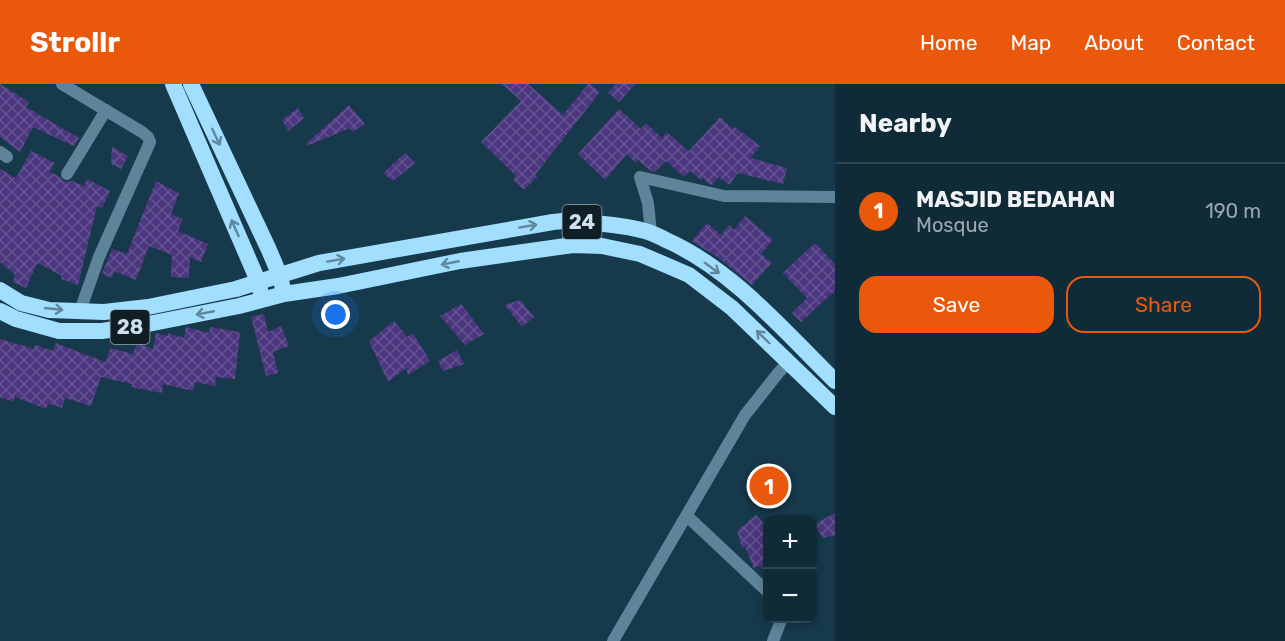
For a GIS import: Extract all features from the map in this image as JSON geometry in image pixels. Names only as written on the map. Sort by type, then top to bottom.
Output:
[{"type":"highway","points":[[173,84],[258,281],[262,300]]},
{"type":"highway","points":[[191,84],[269,250],[280,276],[284,294]]},
{"type":"highway","name":"24","points":[[280,276],[319,263],[553,222],[624,226],[651,233],[684,248],[743,291],[834,378]]},
{"type":"highway","name":"24","points":[[262,300],[460,261],[573,245],[602,246],[640,254],[689,275],[732,308],[835,407]]},
{"type":"highway","name":"28","points":[[0,290],[21,303],[49,310],[104,312],[148,307],[236,289],[280,276]]},
{"type":"highway","name":"28","points":[[0,311],[16,319],[59,331],[102,331],[262,300]]},
{"type":"street","points":[[62,84],[142,132],[150,142],[99,257],[80,311]]},
{"type":"street","points":[[67,174],[106,110]]},
{"type":"street","points":[[651,233],[648,203],[640,177],[724,196],[835,197]]},
{"type":"street","points":[[613,641],[745,415],[789,362]]},
{"type":"street","points":[[687,516],[763,587]]},
{"type":"street","points":[[773,641],[780,623]]},
{"type":"building","points":[[0,84],[29,102],[26,107],[79,138],[74,146],[33,127],[20,152],[0,137]]},
{"type":"building","points":[[502,84],[528,84],[563,115],[588,84],[600,92],[535,175],[537,177],[524,190],[513,180],[516,176],[481,142],[521,101]]},
{"type":"building","points":[[616,84],[635,84],[619,102],[608,92]]},
{"type":"building","points":[[349,105],[365,124],[353,132],[350,128],[307,146],[306,144]]},
{"type":"building","points":[[298,108],[304,118],[288,131],[282,120]]},
{"type":"building","points":[[619,109],[641,129],[646,123],[662,138],[667,132],[689,151],[720,117],[733,129],[735,127],[760,146],[750,158],[787,168],[783,184],[738,173],[729,185],[719,177],[712,185],[690,171],[684,177],[666,161],[655,172],[651,171],[638,160],[636,163],[627,154],[605,180],[578,154]]},
{"type":"building","points":[[112,147],[128,156],[121,169],[111,164]]},
{"type":"building","points":[[31,151],[55,163],[49,172],[59,176],[63,181],[72,181],[84,186],[87,179],[110,191],[102,208],[97,206],[78,285],[61,279],[62,276],[37,263],[26,288],[13,282],[15,275],[0,262],[0,169],[16,178]]},
{"type":"building","points":[[405,153],[415,163],[393,181],[383,173]]},
{"type":"building","points":[[156,181],[179,193],[171,214],[183,219],[178,231],[208,244],[201,262],[190,257],[189,278],[171,277],[172,255],[149,246],[136,280],[114,271],[112,278],[102,274],[112,249],[127,254]]},
{"type":"building","points":[[745,216],[773,240],[761,254],[772,263],[752,285],[720,259],[692,241],[707,223],[721,235],[729,225],[734,230]]},
{"type":"building","points":[[815,243],[835,264],[835,291],[801,322],[792,313],[807,298],[783,273]]},
{"type":"building","points":[[520,300],[534,317],[522,327],[505,305]]},
{"type":"building","points":[[461,304],[484,334],[465,345],[440,316]]},
{"type":"building","points":[[264,314],[268,332],[281,326],[289,346],[273,352],[278,373],[266,376],[251,317]]},
{"type":"building","points":[[394,321],[407,337],[413,333],[430,361],[408,375],[406,368],[388,382],[369,341]]},
{"type":"building","points":[[186,327],[209,333],[210,327],[240,332],[235,379],[216,377],[215,386],[195,382],[193,391],[163,384],[162,393],[131,387],[132,384],[101,377],[91,406],[65,398],[62,408],[48,403],[46,409],[15,397],[13,402],[0,397],[0,339],[34,349],[35,345],[53,351],[56,343],[106,362],[110,348],[133,354],[137,343],[153,349],[156,333],[168,336],[168,333],[184,338]]},
{"type":"building","points":[[457,350],[464,364],[443,371],[438,361]]},
{"type":"building","points":[[835,513],[835,535],[823,538],[817,523]]},
{"type":"building","points":[[756,515],[763,523],[763,570],[759,565],[753,567],[745,546],[742,548],[737,531]]},
{"type":"place","name":"MASJID BEDAHAN","points":[[769,486]]}]
